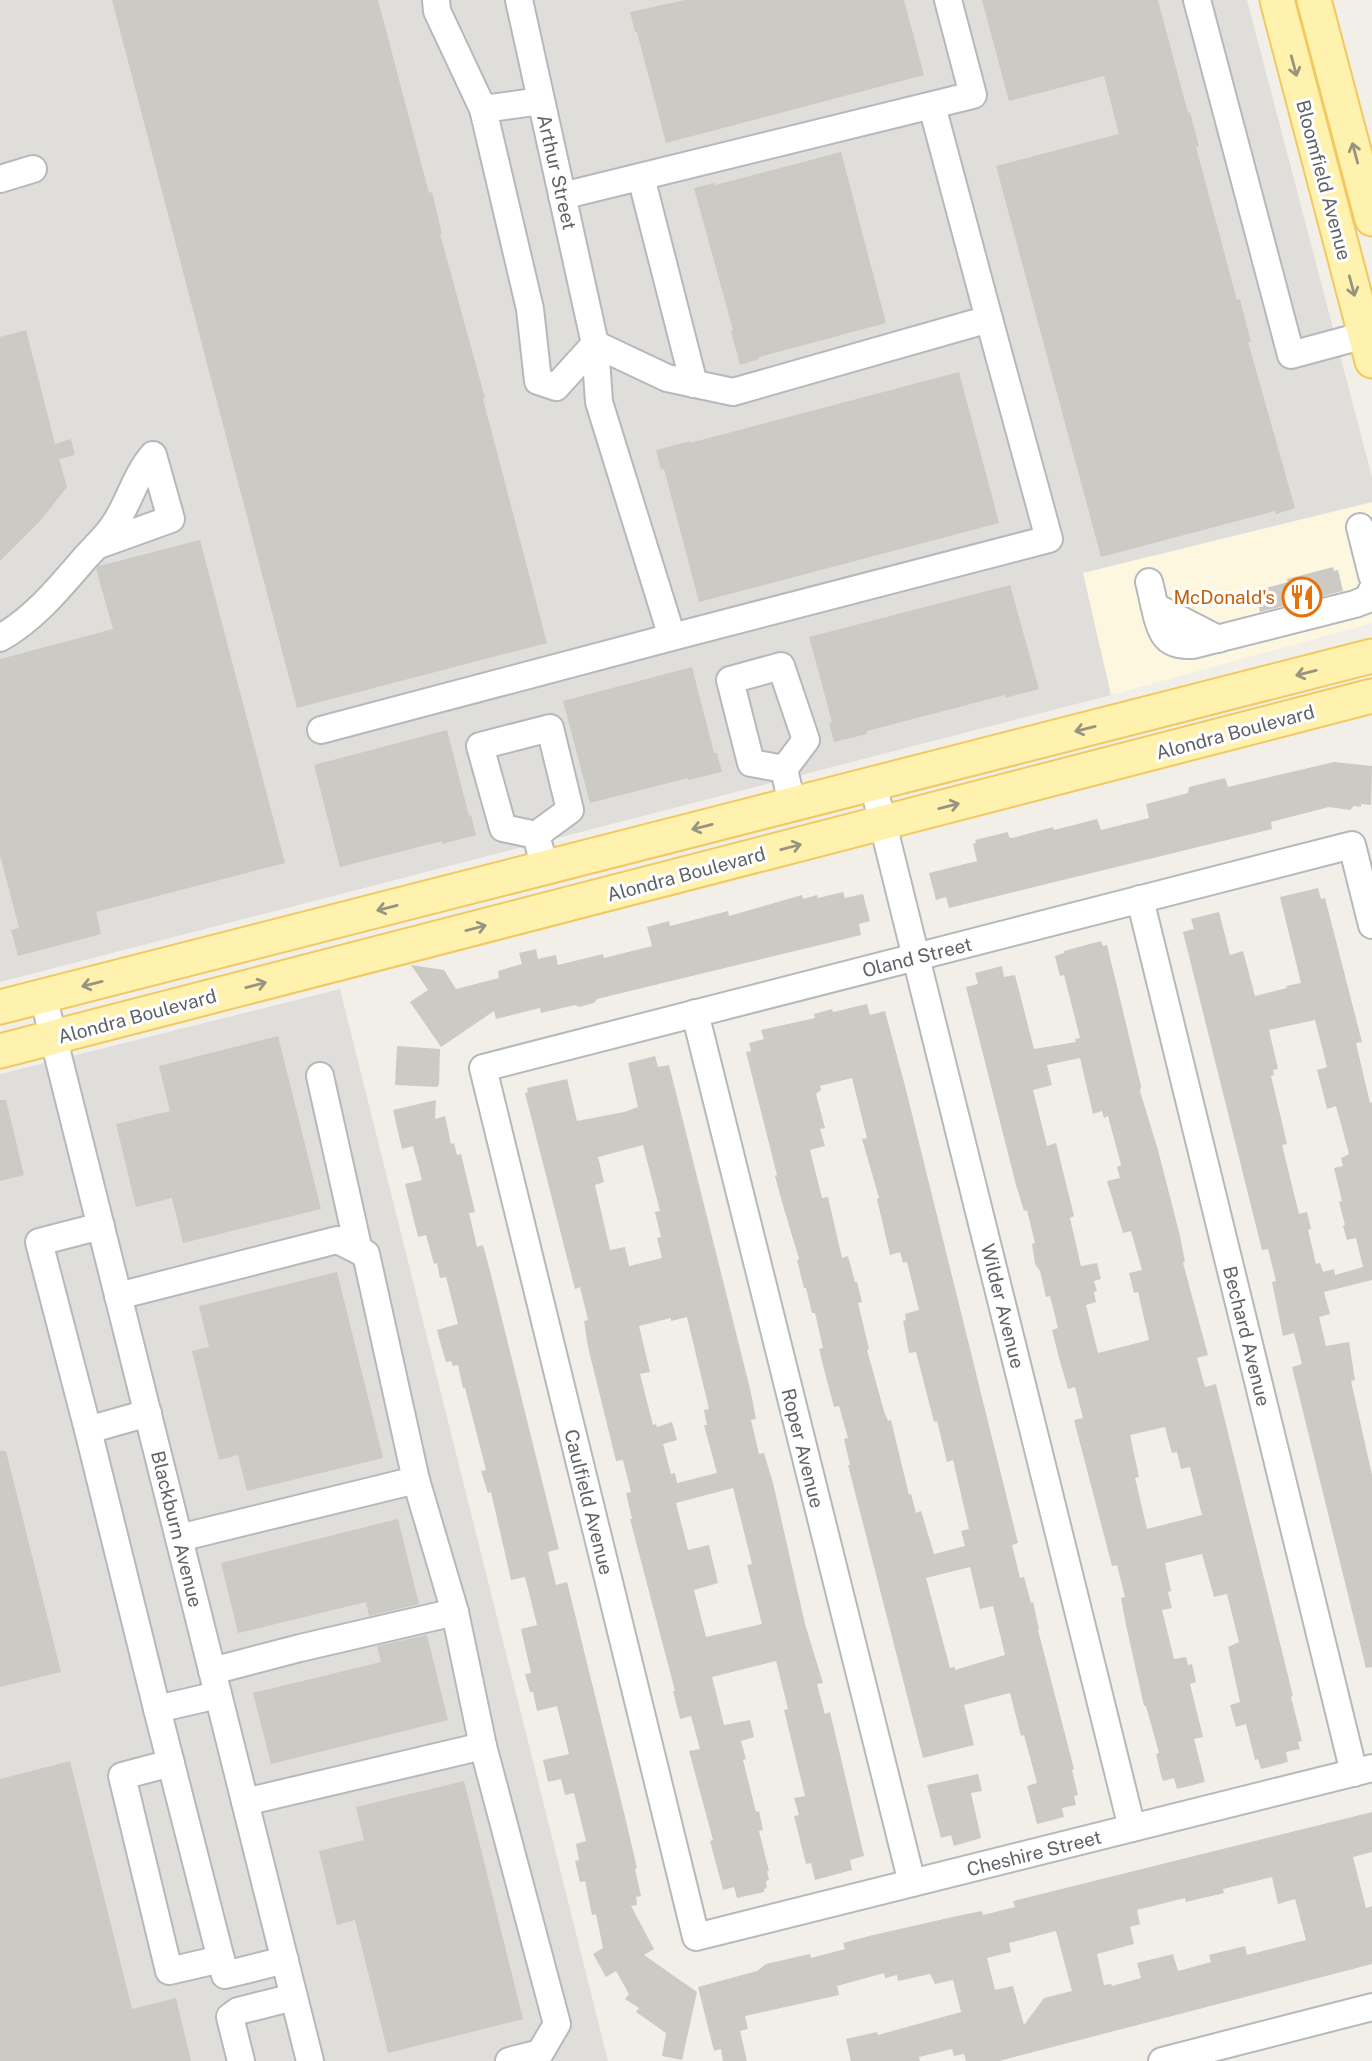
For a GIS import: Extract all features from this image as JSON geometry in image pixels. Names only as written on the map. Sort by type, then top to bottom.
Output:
[{"type":"main road","name":"Bloomfield Avenue","points":[[1277,0],[1369,348]]},
{"type":"main road","name":"Bloomfield Avenue","points":[[1314,0],[1372,219]]},
{"type":"main road","name":"Alondra Boulevard","points":[[0,1007],[1372,656]]},
{"type":"main road","name":"Alondra Boulevard","points":[[0,1051],[1372,696]]},
{"type":"street","points":[[436,0],[436,11],[483,109],[530,309],[538,381],[556,387],[595,344],[667,378],[733,392],[989,319]]},
{"type":"street","name":"Arthur Street","points":[[519,0],[595,344],[599,402],[672,637]]},
{"type":"street","points":[[562,196],[973,95],[948,0]]},
{"type":"street","points":[[1198,0],[1291,355],[1369,348]]},
{"type":"street","points":[[483,109],[541,101]]},
{"type":"street","points":[[321,730],[1049,539],[932,106]]},
{"type":"street","points":[[0,179],[33,169]]},
{"type":"street","points":[[640,177],[694,384]]},
{"type":"street","points":[[1360,527],[1372,575]]},
{"type":"street","points":[[0,638],[12,632],[51,597],[96,546]]},
{"type":"street","points":[[1149,582],[1160,626],[1166,638],[1179,644],[1193,645],[1356,604],[1368,598],[1372,590]]},
{"type":"street","points":[[784,769],[792,804]]},
{"type":"street","name":"Wilder Avenue","points":[[873,784],[1132,1828]]},
{"type":"street","points":[[536,835],[545,868]]},
{"type":"street","name":"Oland Street","points":[[483,1068],[1352,845],[1372,925]]},
{"type":"street","name":"Bechard Avenue","points":[[1140,899],[1363,1771]]},
{"type":"street","name":"Blackburn Avenue","points":[[43,996],[310,2061]]},
{"type":"street","name":"Roper Avenue","points":[[695,1013],[912,1883]]},
{"type":"street","name":"Caulfield Avenue","points":[[483,1068],[696,1937]]},
{"type":"street","points":[[320,1076],[359,1251]]},
{"type":"street","points":[[101,1226],[39,1242],[225,1975],[285,1960]]},
{"type":"street","points":[[118,1296],[337,1240],[366,1254],[416,1480],[456,1612],[483,1746],[557,2024],[549,2057],[509,2061]]},
{"type":"street","points":[[88,1430],[148,1413]]},
{"type":"street","points":[[179,1538],[416,1480]]},
{"type":"street","points":[[158,1709],[300,1648],[456,1612]]},
{"type":"street","points":[[245,1802],[483,1746]]},
{"type":"street","points":[[171,1763],[122,1776],[169,1971],[221,1959]]},
{"type":"street","name":"Cheshire Street","points":[[696,1937],[1363,1771]]},
{"type":"street","points":[[241,2061],[230,2017],[238,2011],[294,1997]]},
{"type":"street","points":[[1179,2059],[1372,2007]]},
{"type":"shaded area","points":[[0,0],[1247,0],[1372,477],[1372,502],[1083,573],[1111,695],[0,982]]},
{"type":"shaded area","points":[[1372,502],[1372,623],[1111,695],[1082,573]]},
{"type":"shaded area","points":[[340,989],[608,2061],[0,2061],[0,1074]]},
{"type":"building","points":[[112,0],[378,0],[429,193],[432,192],[440,234],[547,643],[297,708]]},
{"type":"building","points":[[685,0],[904,0],[924,75],[666,143],[630,12]]},
{"type":"building","points":[[982,0],[1158,0],[1199,146],[1196,147],[1237,300],[1240,299],[1251,342],[1248,342],[1295,508],[1101,557],[996,166],[1119,134],[1104,76],[1009,101]]},
{"type":"building","points":[[841,152],[886,323],[759,357],[740,365],[694,188]]},
{"type":"building","points":[[26,330],[55,444],[71,439],[75,455],[59,459],[67,487],[41,520],[0,561],[0,337]]},
{"type":"building","points":[[959,372],[999,523],[699,602],[664,469],[661,470],[656,450]]},
{"type":"building","points":[[200,540],[285,863],[96,912],[101,934],[18,956],[11,930],[19,928],[0,855],[0,659],[113,629],[96,569]]},
{"type":"building","name":"McDonald's","points":[[1333,567],[1334,571],[1338,570],[1343,591],[1260,612],[1255,591]]},
{"type":"building","points":[[1010,585],[1039,689],[1005,698],[1005,695],[834,742],[829,723],[832,722],[809,637]]},
{"type":"building","points":[[692,667],[714,753],[717,753],[722,772],[590,803],[563,701]]},
{"type":"building","points":[[447,730],[476,835],[340,867],[314,765]]},
{"type":"building","points":[[1334,762],[1372,766],[1371,805],[1361,804],[1361,807],[1354,806],[1350,810],[1329,807],[1271,822],[1272,829],[949,908],[946,897],[936,900],[929,873],[977,861],[973,844],[976,843],[975,840],[1008,832],[1012,838],[1097,819],[1101,830],[1149,818],[1146,804],[1188,793],[1189,787],[1225,778],[1228,787]]},
{"type":"building","points":[[1318,888],[1321,899],[1325,898],[1362,1042],[1356,1043],[1370,1103],[1372,1102],[1372,1280],[1324,1292],[1330,1314],[1319,1317],[1326,1346],[1349,1342],[1355,1380],[1351,1381],[1372,1475],[1372,1667],[1366,1668],[1292,1367],[1302,1364],[1294,1333],[1283,1336],[1272,1282],[1276,1281],[1268,1249],[1262,1250],[1183,932],[1194,929],[1191,919],[1219,912],[1230,955],[1243,951],[1255,996],[1301,983],[1280,897]],"holes":[[[1315,1020],[1327,1067],[1317,1070],[1327,1109],[1336,1106],[1349,1154],[1341,1158],[1343,1166],[1334,1168],[1342,1201],[1339,1202],[1345,1225],[1343,1226],[1347,1240],[1356,1238],[1363,1267],[1335,1275],[1334,1269],[1323,1272],[1320,1263],[1316,1264],[1307,1212],[1299,1214],[1282,1145],[1287,1144],[1271,1076],[1274,1075],[1273,1070],[1278,1069],[1269,1030]]]},
{"type":"building","points":[[843,892],[845,898],[863,894],[870,921],[859,924],[861,935],[597,999],[594,1003],[579,1007],[575,1005],[541,1013],[540,1008],[496,1019],[494,1011],[441,1047],[410,1002],[428,990],[411,965],[444,970],[456,989],[499,978],[498,971],[522,964],[519,953],[536,949],[538,959],[556,955],[558,965],[603,954],[604,958],[652,946],[647,927],[669,921],[670,926],[728,911],[729,916],[802,895],[803,899],[817,895],[818,898]]},
{"type":"building","points":[[1101,941],[1103,946],[1107,945],[1140,1091],[1158,1150],[1180,1236],[1183,1263],[1208,1355],[1197,1358],[1205,1387],[1216,1384],[1302,1741],[1298,1742],[1300,1749],[1286,1752],[1288,1762],[1261,1769],[1258,1759],[1255,1760],[1246,1724],[1236,1727],[1230,1705],[1240,1702],[1228,1647],[1239,1642],[1227,1594],[1214,1597],[1202,1554],[1165,1563],[1172,1608],[1162,1610],[1174,1659],[1186,1657],[1188,1665],[1192,1664],[1196,1682],[1190,1684],[1203,1737],[1194,1739],[1205,1782],[1177,1789],[1174,1778],[1163,1781],[1161,1775],[1156,1754],[1159,1753],[1144,1706],[1126,1625],[1121,1598],[1125,1597],[1117,1565],[1112,1566],[1074,1420],[1083,1418],[1075,1387],[1068,1389],[1059,1358],[1052,1330],[1058,1328],[1050,1296],[1046,1297],[1040,1271],[1035,1264],[1032,1244],[1035,1243],[1027,1210],[1024,1211],[1016,1185],[966,987],[978,984],[975,973],[1002,966],[1004,977],[1015,975],[1034,1049],[1076,1042],[1075,1039],[1080,1038],[1064,975],[1060,976],[1055,956]],"holes":[[[1080,1058],[1093,1114],[1102,1111],[1104,1118],[1108,1116],[1121,1165],[1117,1167],[1120,1178],[1107,1181],[1123,1233],[1131,1231],[1142,1270],[1129,1273],[1134,1293],[1138,1292],[1149,1340],[1098,1353],[1086,1305],[1096,1302],[1094,1281],[1101,1279],[1097,1263],[1081,1266],[1070,1218],[1074,1216],[1056,1143],[1047,1146],[1033,1090],[1052,1085],[1047,1065]],[[1165,1427],[1172,1453],[1177,1452],[1181,1469],[1190,1467],[1202,1515],[1147,1529],[1135,1478],[1139,1477],[1130,1435]]]},
{"type":"building","points":[[867,1004],[870,1015],[885,1011],[1018,1543],[1012,1545],[1020,1578],[1024,1577],[1031,1603],[1033,1602],[1074,1769],[1072,1770],[1078,1795],[1074,1796],[1076,1805],[1062,1808],[1064,1817],[1037,1824],[1027,1786],[1037,1783],[1010,1693],[964,1705],[974,1745],[923,1758],[848,1465],[844,1439],[848,1438],[839,1406],[834,1407],[826,1377],[819,1349],[823,1348],[815,1313],[812,1313],[804,1288],[746,1052],[751,1051],[749,1043],[764,1039],[761,1030],[815,1018],[814,1014],[832,1009],[833,1012]],"holes":[[[852,1078],[867,1138],[862,1139],[879,1198],[877,1199],[890,1255],[900,1252],[903,1263],[907,1262],[919,1310],[905,1314],[906,1320],[903,1321],[909,1353],[916,1352],[947,1462],[953,1460],[969,1529],[961,1531],[965,1546],[934,1554],[921,1511],[916,1513],[911,1494],[909,1495],[891,1420],[888,1421],[884,1411],[867,1350],[869,1349],[858,1303],[862,1302],[857,1282],[848,1256],[842,1258],[828,1197],[822,1198],[810,1150],[825,1146],[820,1129],[825,1128],[816,1094],[821,1090],[820,1086]],[[970,1567],[980,1609],[993,1606],[1005,1655],[955,1670],[955,1667],[950,1668],[926,1578]]]},
{"type":"building","points":[[278,1036],[321,1209],[183,1243],[172,1198],[136,1207],[116,1124],[170,1111],[159,1066]]},
{"type":"building","points":[[397,1046],[440,1049],[439,1085],[395,1085]]},
{"type":"building","points":[[655,1056],[658,1067],[669,1065],[751,1393],[756,1419],[751,1420],[759,1454],[764,1453],[773,1483],[805,1624],[823,1683],[817,1684],[825,1714],[830,1712],[864,1856],[850,1860],[852,1870],[815,1880],[811,1863],[806,1864],[794,1816],[799,1815],[794,1798],[805,1796],[784,1710],[788,1709],[776,1661],[712,1677],[724,1725],[750,1720],[754,1737],[741,1741],[746,1759],[743,1760],[763,1830],[759,1831],[769,1880],[766,1881],[767,1888],[764,1892],[737,1898],[734,1887],[723,1890],[710,1841],[713,1840],[689,1751],[700,1749],[691,1716],[680,1719],[630,1519],[626,1493],[631,1492],[623,1460],[616,1461],[588,1347],[584,1321],[588,1320],[580,1287],[575,1289],[525,1093],[528,1092],[527,1088],[567,1079],[577,1121],[624,1112],[638,1107],[628,1063]],"holes":[[[643,1145],[660,1211],[655,1212],[661,1237],[657,1238],[662,1258],[629,1266],[625,1247],[610,1250],[595,1185],[604,1182],[598,1157]],[[687,1317],[709,1409],[704,1410],[707,1425],[704,1425],[717,1473],[677,1483],[675,1473],[671,1474],[663,1444],[677,1440],[672,1422],[657,1427],[656,1424],[653,1425],[640,1374],[650,1372],[639,1326],[671,1318],[671,1321]],[[733,1488],[752,1564],[747,1565],[762,1624],[706,1637],[694,1590],[718,1583],[709,1545],[688,1550],[676,1503]]]},
{"type":"building","points":[[0,1100],[6,1100],[24,1175],[0,1181]]},
{"type":"building","points":[[436,1100],[435,1119],[445,1116],[451,1144],[454,1143],[457,1155],[461,1154],[475,1212],[469,1213],[477,1247],[483,1245],[559,1549],[548,1552],[556,1585],[567,1582],[626,1821],[641,1896],[636,1897],[637,1905],[631,1906],[654,1949],[644,1955],[697,1992],[682,2060],[662,2056],[666,2033],[636,2012],[639,2008],[625,1999],[629,1994],[616,1971],[606,1977],[593,1954],[603,1948],[596,1914],[592,1915],[585,1881],[580,1882],[575,1861],[579,1860],[576,1844],[586,1841],[574,1793],[565,1795],[561,1779],[548,1782],[543,1760],[569,1754],[557,1706],[537,1711],[533,1692],[530,1692],[525,1674],[531,1673],[521,1629],[537,1625],[525,1577],[511,1580],[491,1492],[488,1493],[481,1471],[486,1470],[465,1388],[458,1365],[453,1366],[451,1361],[446,1362],[437,1330],[458,1324],[446,1277],[440,1278],[426,1235],[418,1237],[405,1184],[422,1180],[413,1146],[402,1149],[393,1110]]},
{"type":"building","points":[[337,1272],[383,1458],[247,1491],[238,1455],[219,1460],[192,1351],[209,1347],[199,1306]]},
{"type":"building","points":[[0,1451],[6,1451],[61,1672],[0,1687]]},
{"type":"building","points":[[398,1519],[419,1604],[369,1616],[366,1602],[238,1633],[221,1563]]},
{"type":"building","points":[[427,1635],[448,1720],[271,1764],[253,1693],[381,1662],[377,1646]]},
{"type":"building","points":[[70,1761],[132,2009],[176,1998],[191,2061],[0,2061],[0,1779]]},
{"type":"building","points":[[978,1774],[982,1791],[971,1793],[981,1838],[954,1846],[951,1835],[941,1838],[927,1785]]},
{"type":"building","points":[[464,1781],[523,2019],[388,2053],[355,1920],[337,1925],[319,1851],[364,1840],[356,1807]]},
{"type":"building","points":[[1372,1812],[1372,1852],[1353,1857],[1366,1908],[1372,1906],[1372,1964],[999,2061],[966,2061],[964,2054],[954,2056],[952,2049],[919,2057],[920,2061],[851,2061],[846,2039],[877,2032],[878,2035],[961,2012],[953,1980],[935,1984],[930,1974],[898,1981],[897,1975],[885,1978],[884,1973],[837,1986],[839,1995],[745,2016],[748,2029],[740,2031],[747,2061],[723,2061],[721,2049],[714,2051],[698,1987],[757,1971],[766,1964],[810,1954],[811,1958],[845,1949],[843,1943],[869,1936],[982,1911],[983,1915],[1015,1907],[1013,1901]],"holes":[[[1272,1877],[1278,1904],[1295,1899],[1306,1940],[1247,1955],[1245,1946],[1209,1955],[1211,1962],[1178,1971],[1173,1954],[1137,1963],[1141,1978],[1112,1986],[1104,1985],[1097,1954],[1134,1944],[1130,1927],[1140,1924],[1137,1910],[1185,1898],[1186,1902],[1224,1893],[1223,1889]],[[1056,1931],[1072,1991],[1044,1998],[1024,2025],[1013,1986],[995,1990],[987,1958],[1011,1952],[1009,1943]]]},
{"type":"place","name":"McDonald's","points":[[1302,597]]}]
